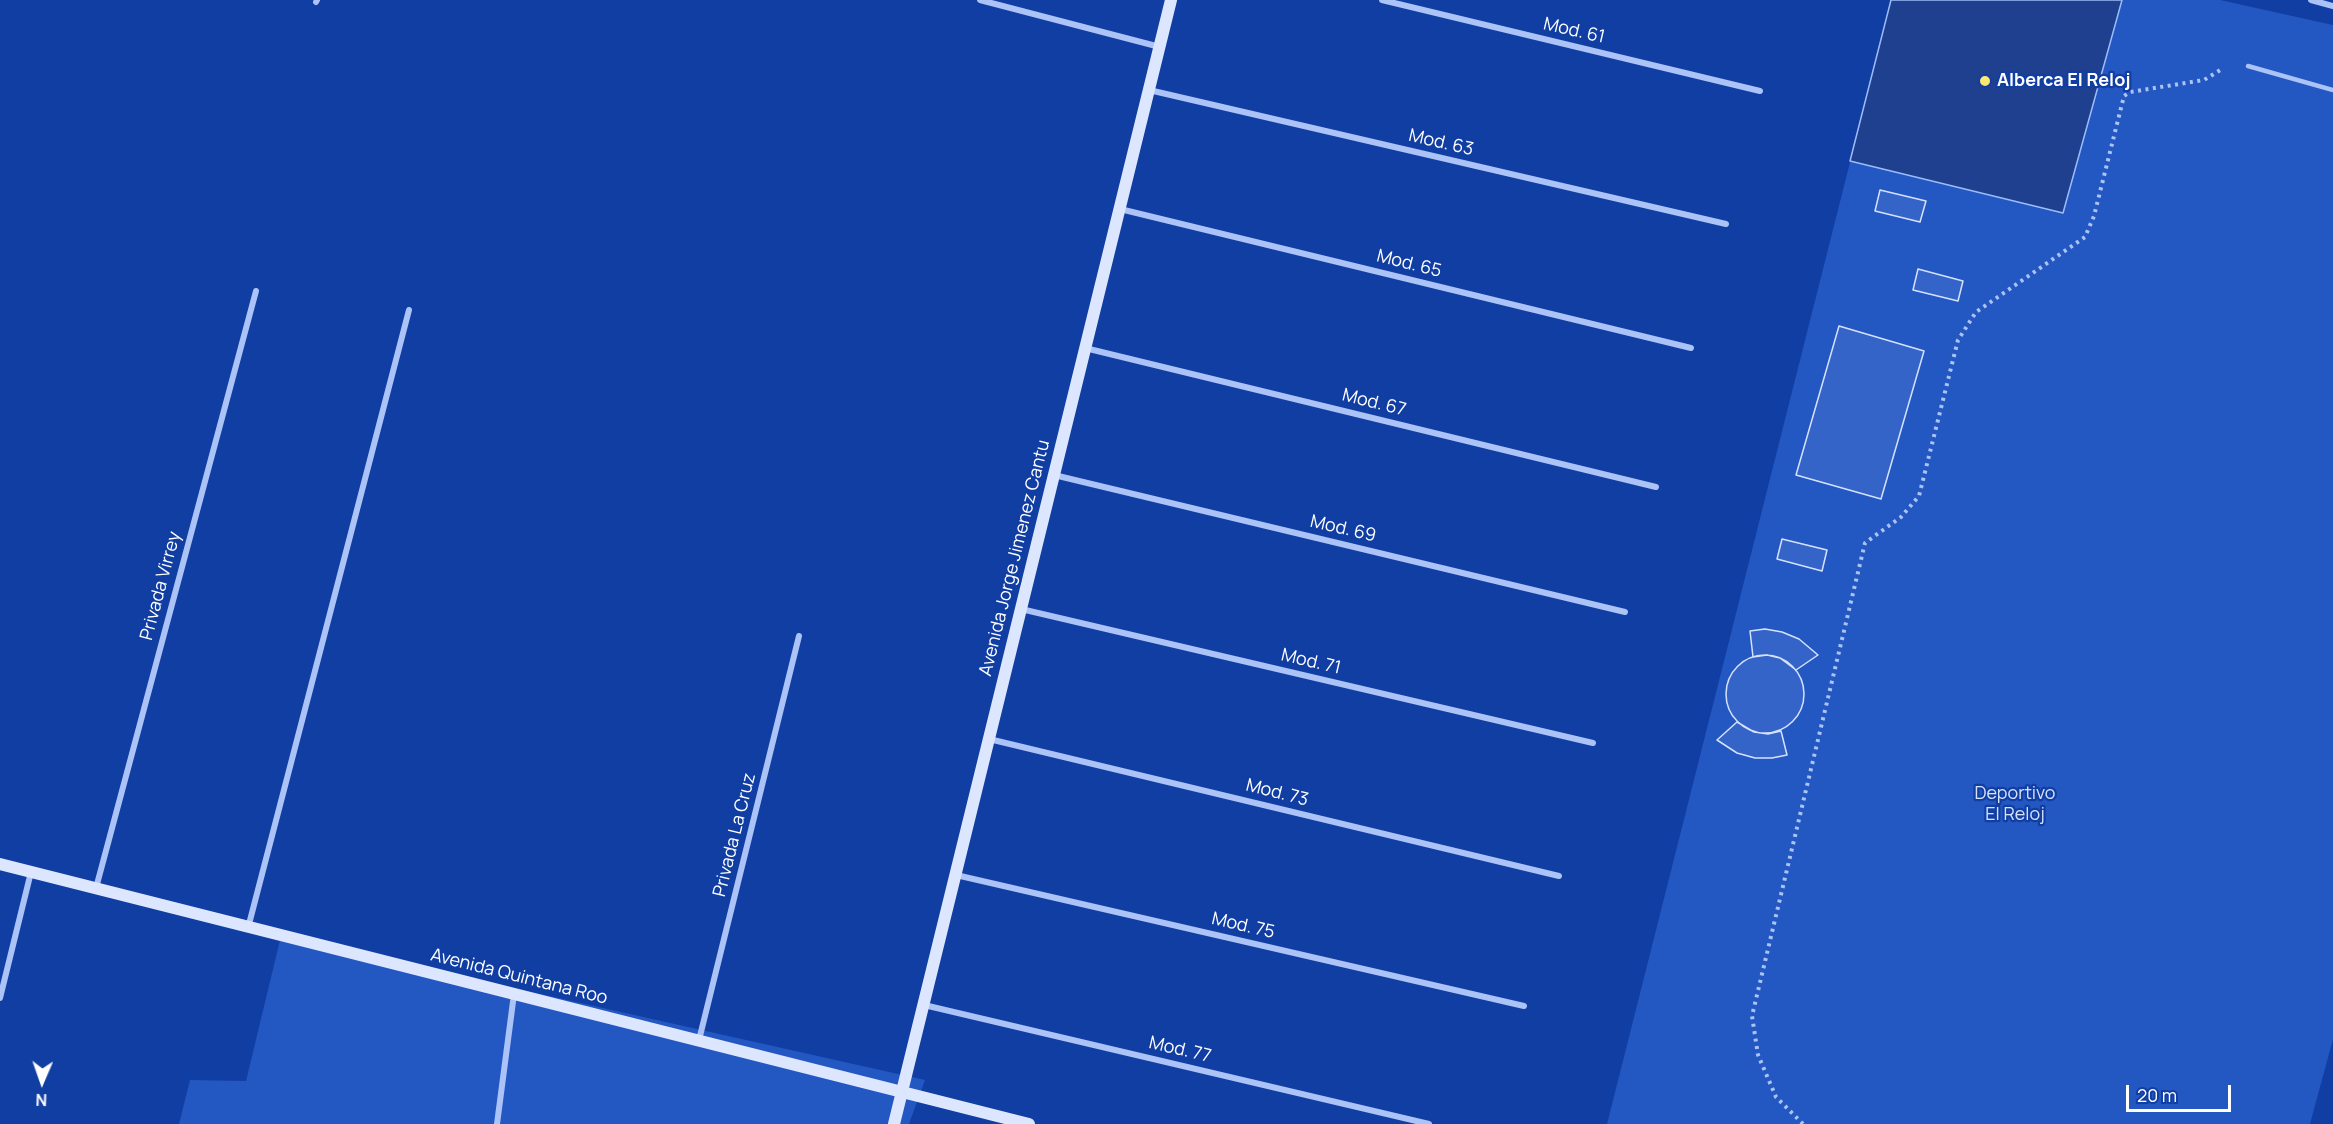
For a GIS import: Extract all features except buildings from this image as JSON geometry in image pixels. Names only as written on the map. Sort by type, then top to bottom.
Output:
[{"type":"main road","name":"Avenida Jorge Jimenez Cantu","points":[[894,1124],[1171,0]]},
{"type":"main road","name":"Avenida Quintana Roo","points":[[0,864],[1029,1124]]},
{"type":"street","points":[[980,0],[1160,47]]},
{"type":"street","name":"Mod. 61","points":[[1382,0],[1760,91]]},
{"type":"street","points":[[2311,0],[2333,6]]},
{"type":"street","name":"Mod. 63","points":[[1149,90],[1726,224]]},
{"type":"street","name":"Mod. 65","points":[[1120,209],[1692,348]]},
{"type":"street","name":"Privada Virrey","points":[[96,888],[256,291]]},
{"type":"street","points":[[248,928],[409,310]]},
{"type":"street","name":"Mod. 67","points":[[1085,348],[1656,487]]},
{"type":"street","name":"Mod. 69","points":[[1054,475],[1625,612]]},
{"type":"street","name":"Mod. 71","points":[[1021,609],[1593,743]]},
{"type":"street","name":"Privada La Cruz","points":[[699,1042],[799,636]]},
{"type":"street","name":"Mod. 73","points":[[988,739],[1559,876]]},
{"type":"street","points":[[0,998],[31,872]]},
{"type":"street","name":"Mod. 75","points":[[956,875],[1524,1006]]},
{"type":"street","points":[[497,1124],[514,994]]},
{"type":"street","name":"Mod. 77","points":[[923,1005],[1429,1124]]},
{"type":"lane","points":[[2248,66],[2333,90]]},
{"type":"path","points":[[1803,1124],[1776,1097],[1758,1055],[1752,1016],[1865,543],[1901,517],[1919,496],[1958,340],[1967,322],[1976,312],[2085,237],[2094,216],[2124,96],[2204,80],[2222,69]]},
{"type":"green space","name":"Deportivo El Reloj","points":[[1891,0],[2220,0],[2333,25],[2333,1039],[2310,1124],[1607,1124]]},
{"type":"green space","points":[[281,936],[925,1080],[909,1124],[179,1124],[190,1080],[246,1081]]},
{"type":"shaded area","name":"Alberca El Reloj","points":[[1891,0],[2122,0],[2063,213],[1850,161]]},
{"type":"place","name":"Alberca El Reloj","points":[[1985,81]]}]
